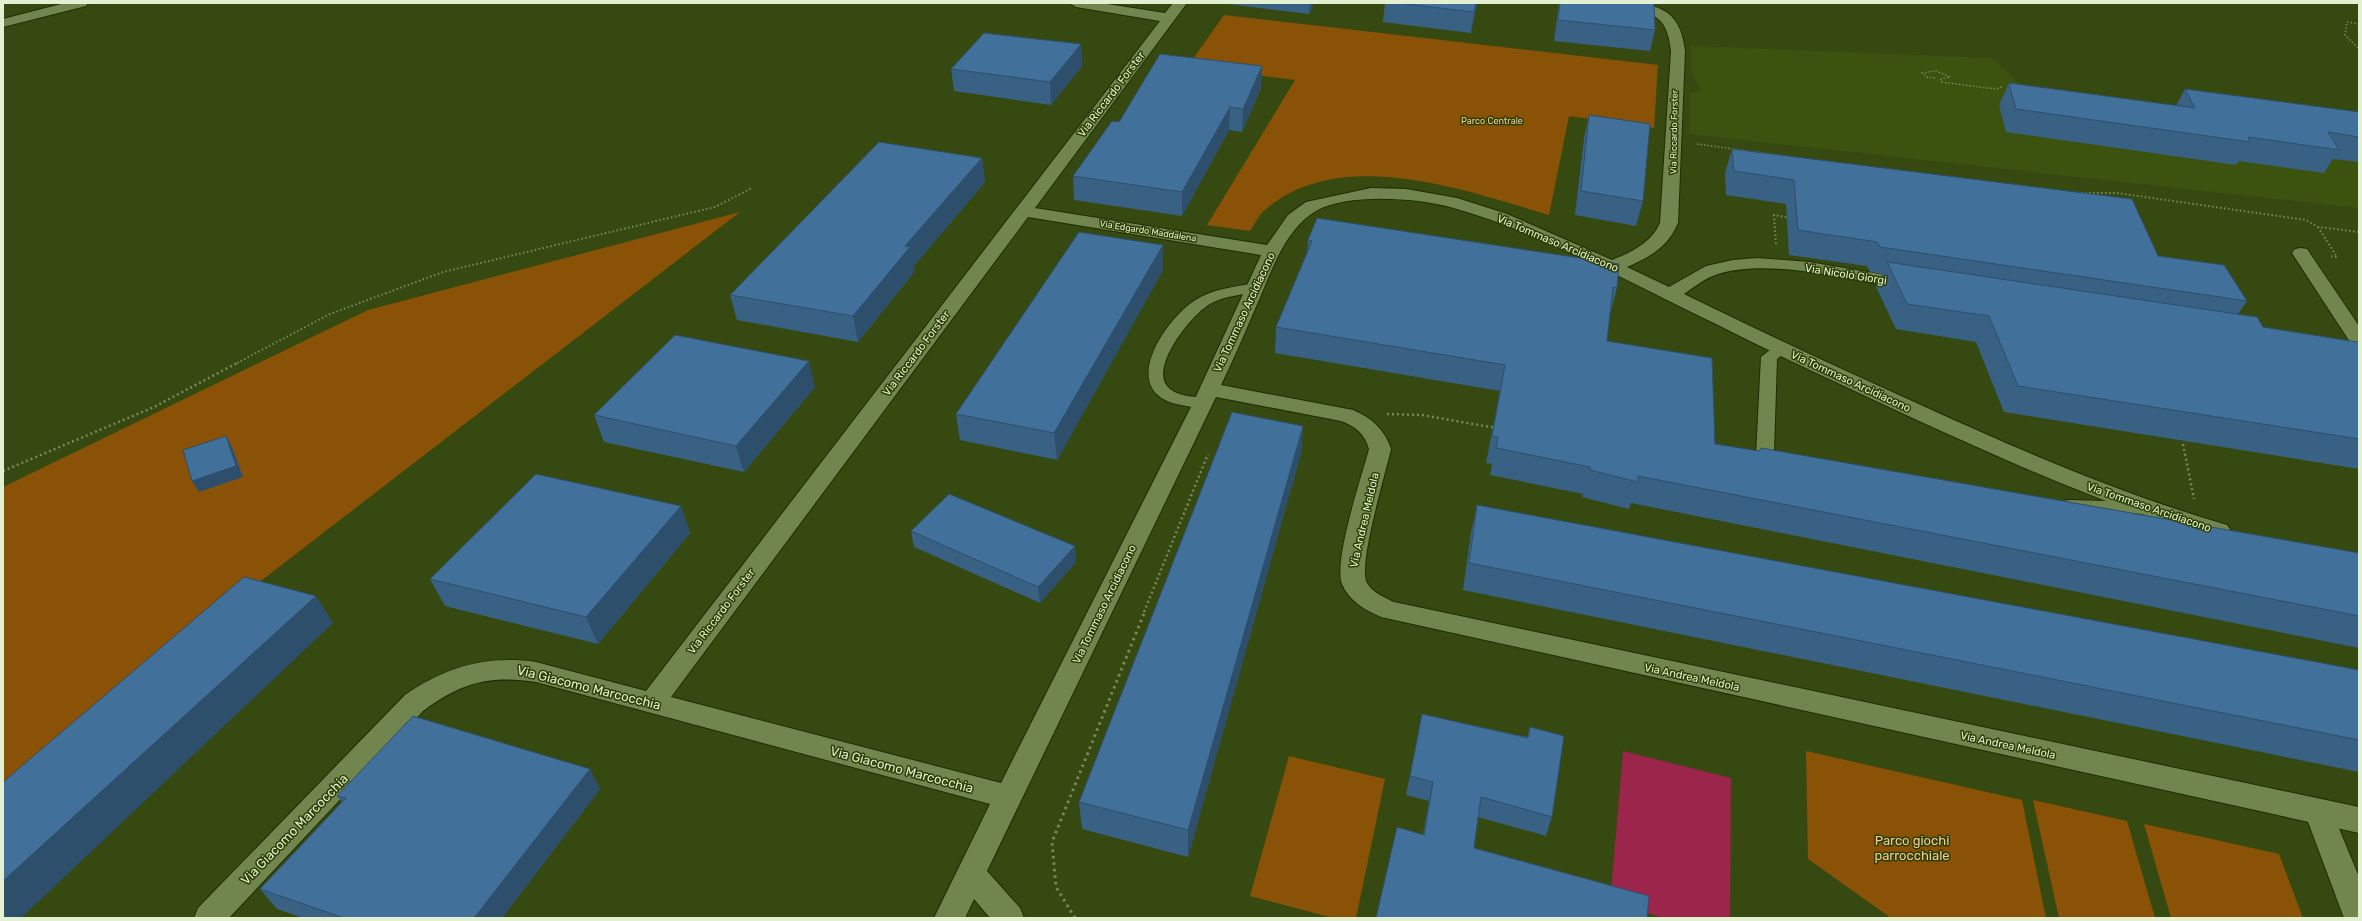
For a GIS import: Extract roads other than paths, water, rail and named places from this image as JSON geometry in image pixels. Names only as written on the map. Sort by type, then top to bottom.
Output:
[{"type":"street","points":[[3,23],[81,3]]},
{"type":"street","points":[[1076,3],[1169,18]]},
{"type":"street","name":"Via Riccardo Forster","points":[[652,703],[1180,3]]},
{"type":"street","name":"Via Riccardo Forster","points":[[1613,266],[1648,250],[1660,240],[1668,228],[1672,212],[1678,52],[1673,27],[1670,20],[1656,10],[1622,3]]},
{"type":"street","name":"Via Tommaso Arcidiacono","points":[[949,918],[1206,396],[1272,251],[1289,224],[1312,206],[1346,197],[1396,193],[1440,200],[1501,218],[1613,266],[1781,349],[1997,448],[2143,508],[2238,536]]},
{"type":"street","name":"Via Edgardo Maddalena","points":[[1024,211],[1272,251]]},
{"type":"street","points":[[2301,253],[2355,349]]},
{"type":"street","name":"Via Nicolò Giorgi","points":[[1671,295],[1701,275],[1719,268],[1742,264],[1778,264],[1929,287]]},
{"type":"street","name":"Via Andrea Meldola","points":[[1206,396],[1346,415],[1368,428],[1377,440],[1380,449],[1354,556],[1352,575],[1354,584],[1368,598],[1390,610],[2359,820]]},
{"type":"street","name":"Via Giacomo Marcocchia","points":[[209,918],[405,712],[428,693],[446,682],[467,674],[485,670],[519,669],[1009,797]]},
{"type":"street","points":[[2318,811],[2359,916]]},
{"type":"street","points":[[971,874],[1009,918]]},
{"type":"lane","points":[[1206,396],[1173,397],[1161,390],[1155,374],[1159,359],[1170,338],[1194,307],[1221,294],[1254,288]]},
{"type":"lane","points":[[1781,349],[1769,358],[1765,455],[1800,462]]},
{"type":"lane","points":[[2050,505],[2143,508]]},
{"type":"park label","name":"Parco Centrale","points":[[1492,121]]},
{"type":"park label","name":"Parco giochi parrocchiale","points":[[1912,848]]}]
